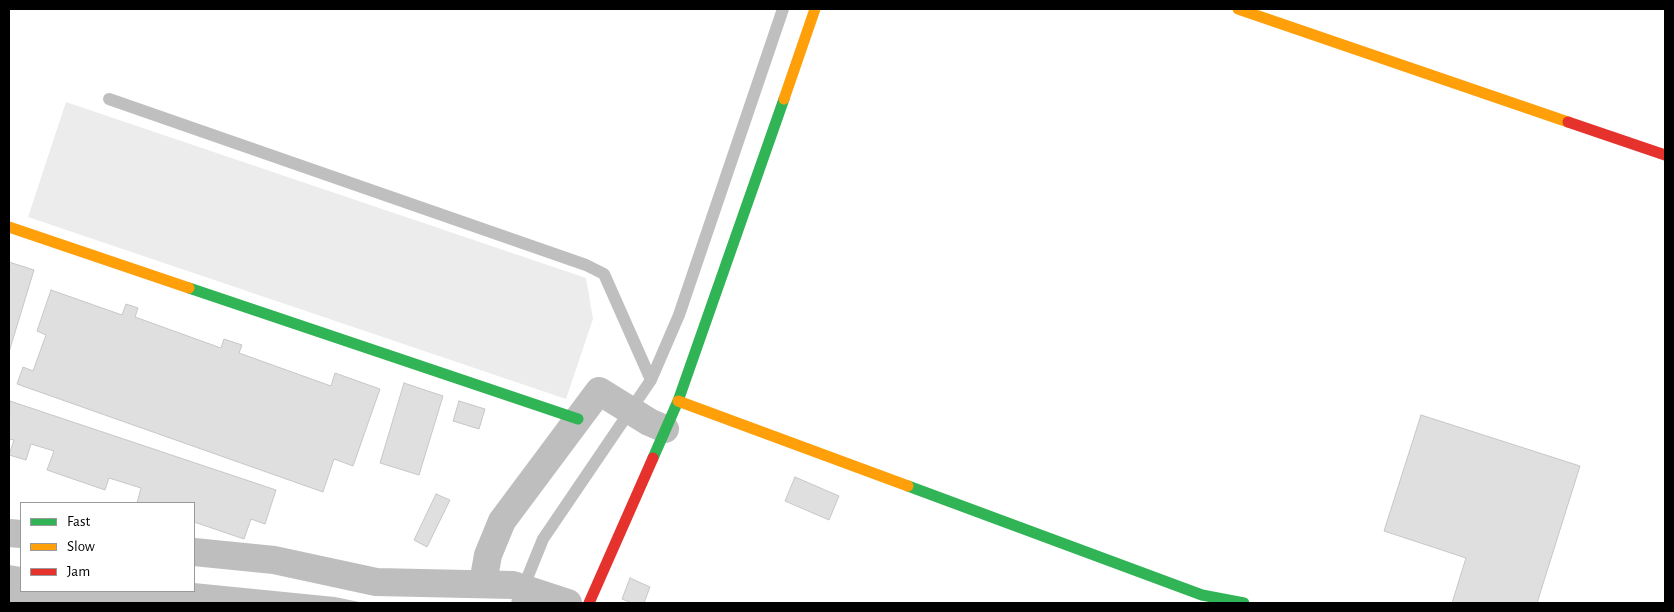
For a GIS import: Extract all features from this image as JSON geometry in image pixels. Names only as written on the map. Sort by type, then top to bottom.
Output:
[{"type":"street","points":[[589,603],[657,425],[678,401],[815,9]]},
{"type":"street","points":[[1238,9],[1665,155]]},
{"type":"street","points":[[9,227],[578,419]]},
{"type":"street","points":[[483,583],[488,555],[502,521],[600,392],[657,425]]},
{"type":"street","points":[[678,401],[1202,595],[1244,603]]},
{"type":"street","points":[[195,552],[274,560],[376,582],[513,585],[560,600]]},
{"type":"shaded area","points":[[66,102],[586,278],[593,319],[566,399],[28,217]]},
{"type":"shaded area","points":[[9,565],[20,567],[20,592],[195,592],[195,583],[335,597],[364,603],[9,603]]},
{"type":"building","points":[[9,262],[34,270],[9,352]]},
{"type":"building","points":[[51,290],[122,315],[126,304],[138,308],[135,317],[221,348],[224,339],[242,345],[239,353],[331,386],[335,373],[380,389],[353,466],[334,459],[323,492],[17,384],[23,367],[33,371],[46,335],[37,331]]},
{"type":"building","points":[[404,383],[443,396],[419,475],[380,463]]},
{"type":"building","points":[[10,401],[276,490],[265,524],[251,519],[244,539],[195,522],[195,502],[137,502],[141,488],[109,478],[105,490],[47,470],[54,451],[31,444],[26,460],[9,455],[14,440],[9,439]]},
{"type":"building","points":[[459,401],[485,409],[479,429],[453,421]]},
{"type":"building","points":[[1421,415],[1580,466],[1537,603],[1452,603],[1466,558],[1384,531]]},
{"type":"building","points":[[795,477],[839,496],[829,520],[785,501]]},
{"type":"building","points":[[436,494],[450,500],[427,547],[414,540]]},
{"type":"building","points":[[630,578],[650,587],[644,603],[632,603],[622,599]]},
{"type":"waterway","points":[[517,603],[543,539],[651,380],[679,315],[783,9]]},
{"type":"waterway","points":[[109,99],[586,265],[604,274],[651,380]]},
{"type":"traffic: fast","points":[[653,458],[678,401],[784,99]]},
{"type":"traffic: fast","points":[[189,288],[578,419]]},
{"type":"traffic: fast","points":[[908,486],[1202,595],[1244,603]]},
{"type":"traffic: slow","points":[[784,99],[815,9]]},
{"type":"traffic: slow","points":[[1238,9],[1568,122]]},
{"type":"traffic: slow","points":[[9,227],[189,288]]},
{"type":"traffic: slow","points":[[678,401],[908,486]]},
{"type":"traffic: jam","points":[[1568,122],[1665,155]]},
{"type":"traffic: jam","points":[[589,603],[653,458]]}]
